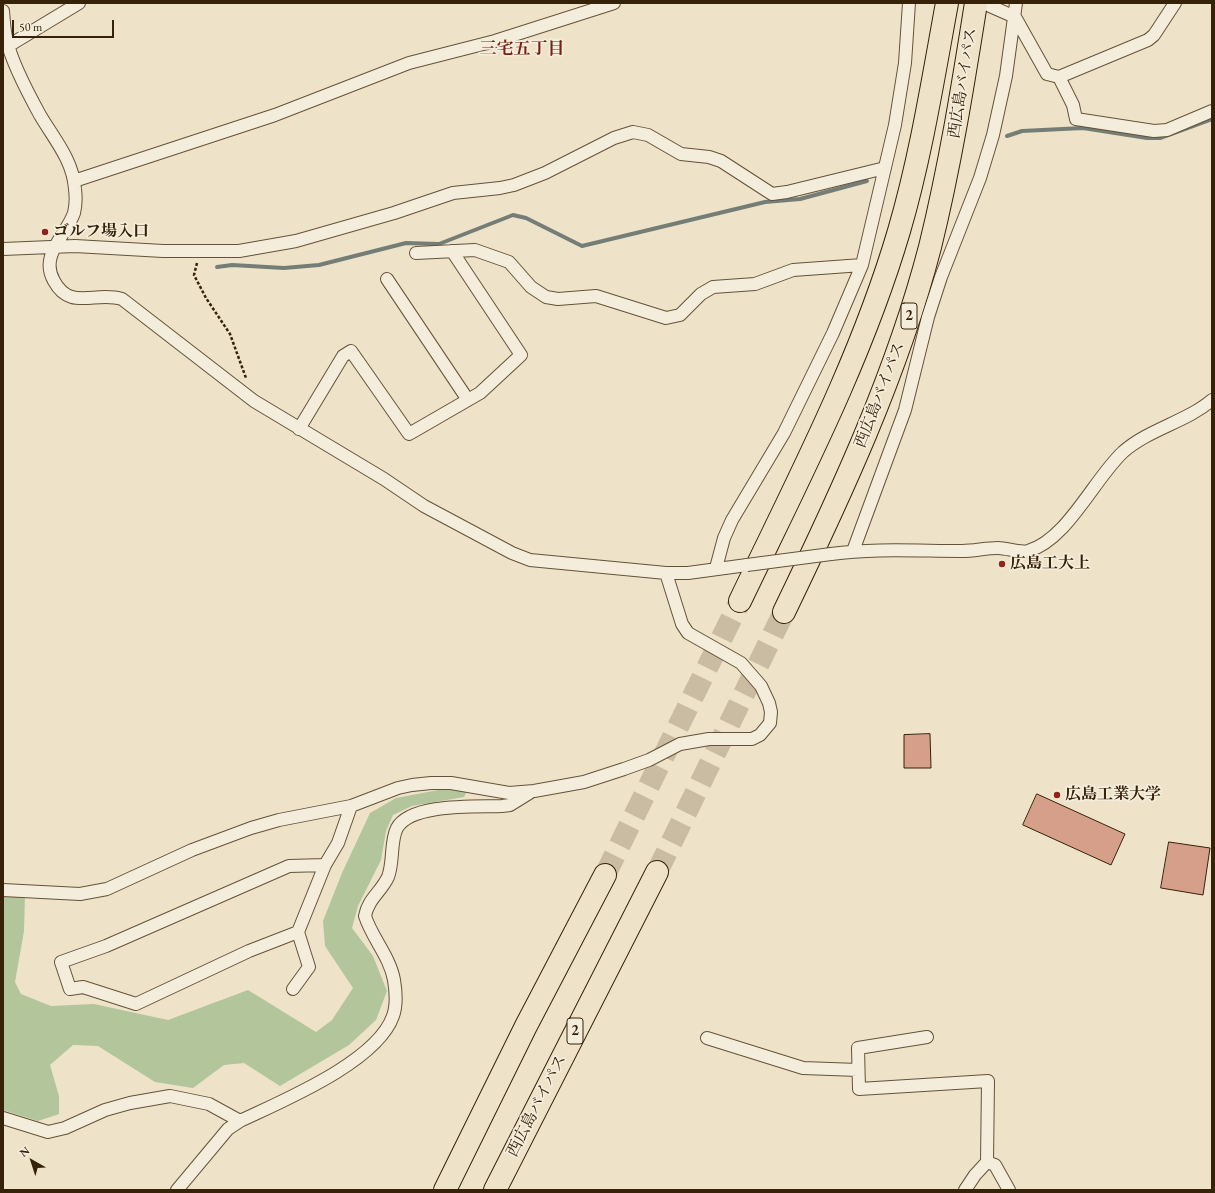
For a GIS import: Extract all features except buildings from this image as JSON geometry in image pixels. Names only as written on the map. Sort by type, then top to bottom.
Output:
[{"type":"highway","name":"西広島バイパス","points":[[740,601],[829,415],[872,309],[902,216],[926,117],[948,3]]},
{"type":"highway","name":"西広島バイパス","points":[[784,612],[837,504],[872,420],[904,334],[930,248],[982,4]]},
{"type":"highway","name":"西広島バイパス","points":[[495,1190],[656,872]]},
{"type":"highway","points":[[445,1190],[526,1026],[606,875]]},
{"type":"street","points":[[74,181],[275,115],[409,63],[495,41],[614,3]]},
{"type":"street","points":[[716,568],[724,538],[732,520],[784,433],[833,333],[862,265],[886,168],[905,63],[908,3]]},
{"type":"street","points":[[853,551],[904,410],[928,317],[941,277],[980,178],[993,135],[1006,76],[1016,3]]},
{"type":"street","points":[[982,4],[1014,17],[1047,74],[1059,77],[1148,40],[1154,35],[1175,3]]},
{"type":"street","points":[[8,46],[76,4]]},
{"type":"street","points":[[3,10],[8,46],[39,113],[70,166],[74,181],[76,198],[74,213],[55,246],[49,260],[49,272],[63,293],[74,298],[107,296],[122,299],[254,401],[298,429],[384,479],[424,506],[512,553],[530,560],[666,573],[688,573],[716,568],[853,551],[964,551],[998,548],[1026,551],[1041,546],[1054,536],[1124,452],[1151,433],[1212,400]]},
{"type":"street","points":[[1059,77],[1073,105],[1076,119],[1154,131],[1167,130],[1212,111]]},
{"type":"street","points":[[3,249],[55,246],[163,251],[239,252],[296,241],[394,213],[453,193],[514,185],[545,173],[614,138],[633,132],[648,135],[681,154],[710,157],[721,161],[772,194],[787,192],[886,168]]},
{"type":"street","points":[[416,253],[475,250],[509,262],[531,287],[546,297],[558,299],[596,296],[666,318],[680,315],[701,294],[713,287],[755,284],[793,270],[862,265]]},
{"type":"street","points":[[298,429],[343,356],[351,351],[409,434],[480,393],[521,355],[452,251]]},
{"type":"street","points":[[387,279],[468,400]]},
{"type":"street","points":[[3,890],[80,894],[106,890],[192,850],[251,828],[279,820],[351,806],[398,788],[431,783],[472,786],[509,793],[534,791],[584,782],[624,769],[680,744],[709,739],[752,739],[760,735],[770,723],[769,703],[761,686],[747,668],[731,657],[688,633],[682,624],[666,573]]},
{"type":"street","points":[[177,1190],[228,1129],[240,1121],[325,1078],[357,1058],[372,1046],[385,1032],[393,1016],[396,999],[394,978],[365,916],[371,900],[388,877],[397,828],[406,818],[419,813],[437,809],[510,805],[534,791]]},
{"type":"street","points":[[293,989],[309,967],[298,932],[325,865],[338,843],[351,806]]},
{"type":"street","points":[[298,932],[249,951],[136,1004],[83,987],[70,989],[61,962],[106,946],[289,866],[325,865]]},
{"type":"street","points":[[927,1037],[858,1048],[859,1089],[988,1081],[986,1162],[965,1190]]},
{"type":"street","points":[[707,1038],[803,1068],[858,1070]]},
{"type":"street","points":[[3,1118],[48,1132],[61,1130],[111,1108],[170,1096],[209,1104],[240,1121]]},
{"type":"street","points":[[986,1162],[995,1165],[1009,1190]]},
{"type":"path","points":[[196,264],[194,275],[206,298],[230,334],[254,401]]},
{"type":"green space","points":[[449,788],[467,791],[464,797],[412,806],[393,815],[386,831],[381,860],[358,906],[352,928],[373,956],[387,991],[376,1020],[349,1045],[280,1086],[244,1063],[224,1065],[193,1088],[155,1082],[98,1046],[73,1045],[50,1065],[59,1096],[59,1114],[38,1121],[3,1110],[3,895],[25,896],[24,931],[15,982],[21,994],[51,1006],[94,1004],[168,1020],[248,990],[316,1032],[332,1020],[353,988],[325,946],[323,921],[342,873],[370,813],[396,798]]},
{"type":"waterway","points":[[1007,136],[1022,131],[1083,128],[1147,138],[1160,138],[1212,119]]},
{"type":"waterway","points":[[217,267],[232,265],[284,268],[319,265],[406,243],[439,244],[513,215],[526,218],[582,246],[765,202],[800,199],[867,181]]},
{"type":"tunnel","points":[[605,875],[740,601]]},
{"type":"tunnel","points":[[657,872],[784,612]]},
{"type":"place","name":"ゴルフ場入口","points":[[45,232]]},
{"type":"place","name":"広島工大上","points":[[1002,564]]},
{"type":"place","name":"広島工業大学","points":[[1057,795]]},
{"type":"district","name":"三宅五丁目","points":[[522,49]]}]
